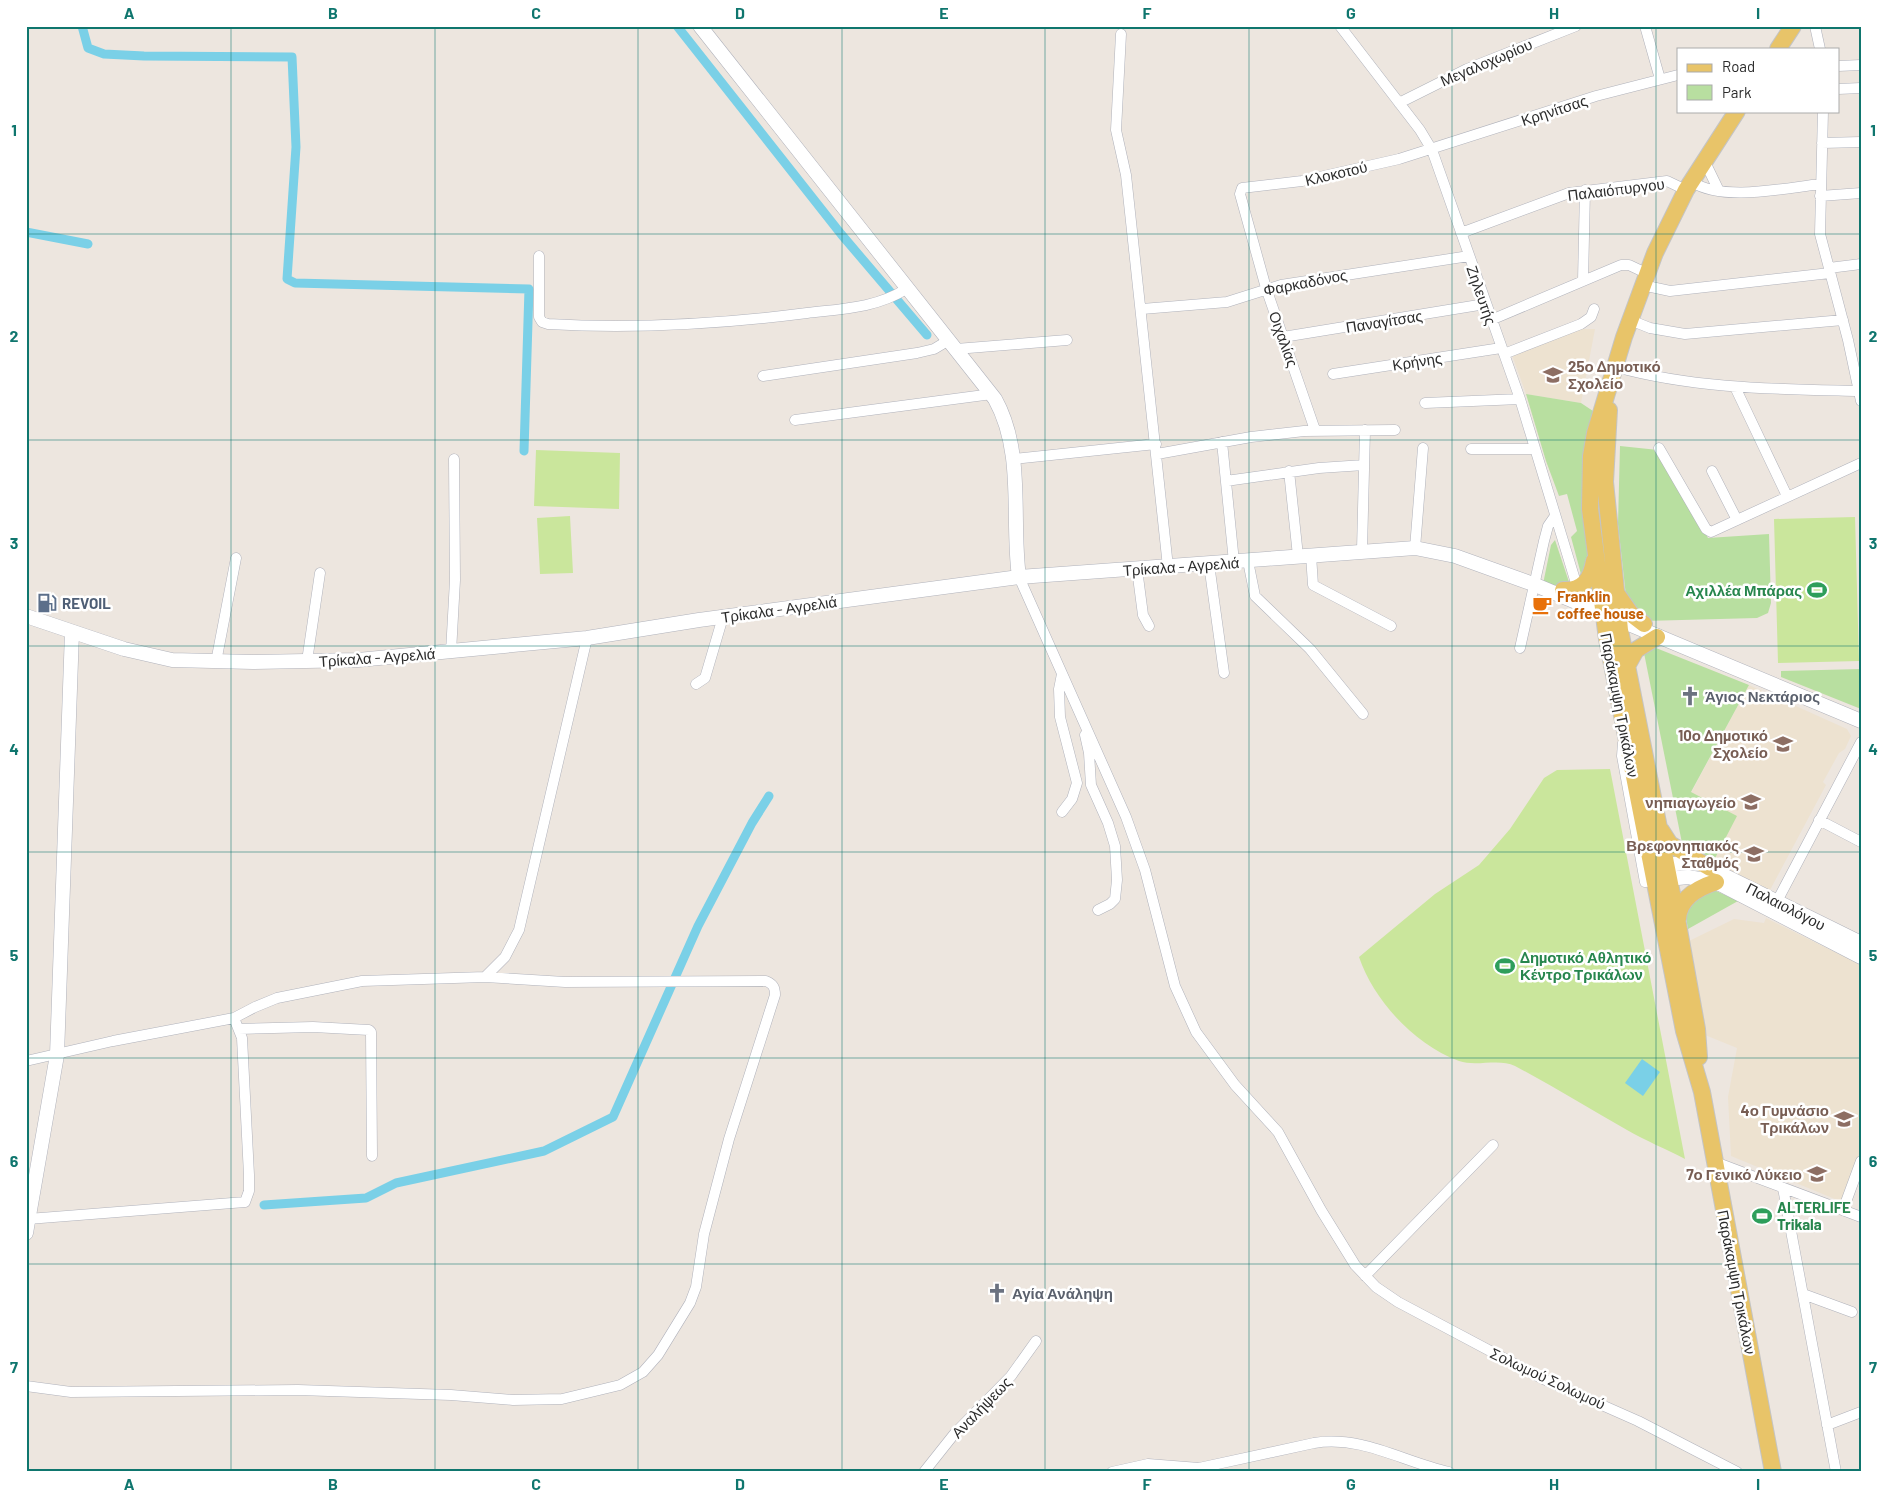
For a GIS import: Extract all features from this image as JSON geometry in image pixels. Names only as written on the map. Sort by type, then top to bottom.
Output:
[{"type":"main road","points":[[700,26],[902,291],[953,345],[992,394],[1005,419],[1013,459],[1019,577]]},
{"type":"main road","points":[[1779,48],[1793,26]]},
{"type":"main road","name":"Παράκαμψη Τρικάλων","points":[[1702,1092],[1697,1029],[1678,924],[1657,872],[1660,828],[1626,668],[1595,554],[1590,509],[1591,456],[1600,412],[1644,279],[1689,186],[1736,112]]},
{"type":"main road","name":"Παράκαμψη Τρικάλων","points":[[1615,371],[1606,433],[1605,482],[1616,592],[1610,614],[1625,730],[1657,872],[1684,1031],[1702,1092],[1773,1472]]},
{"type":"main road","name":"Τρίκαλα - Αγρελιά","points":[[26,616],[159,658],[216,662],[379,658],[587,638],[723,616],[1019,577],[1209,564],[1362,550],[1415,548],[1454,556],[1610,614]]},
{"type":"main road","points":[[1573,592],[1590,577],[1595,554]]},
{"type":"main road","name":"Τρίκαλα - Αγρελιά","points":[[1533,584],[1573,592],[1610,614]]},
{"type":"main road","points":[[1616,592],[1625,607],[1644,624]]},
{"type":"main road","points":[[1610,614],[1644,624],[1684,640],[1701,655]]},
{"type":"main road","points":[[1610,614],[1657,637],[1861,721]]},
{"type":"main road","points":[[26,1233],[57,1056],[72,632]]},
{"type":"main road","points":[[1626,668],[1636,650],[1657,637]]},
{"type":"main road","points":[[1660,828],[1670,844],[1713,875],[1686,898],[1680,908],[1678,924]]},
{"type":"main road","name":"Παλαιολόγου","points":[[1657,872],[1688,862],[1861,957]]},
{"type":"main road","name":"Παλαιολόγου","points":[[1773,907],[1861,944]]},
{"type":"street","name":"Ζηλευτής","points":[[1340,26],[1424,135],[1432,150],[1520,399],[1555,516],[1573,592]]},
{"type":"street","name":"Μεγαλοχωρίου","points":[[1399,103],[1467,69],[1576,26]]},
{"type":"street","points":[[1645,26],[1660,79]]},
{"type":"street","points":[[1815,26],[1820,48]]},
{"type":"street","points":[[1121,34],[1116,135],[1126,175],[1142,309],[1168,567]]},
{"type":"street","points":[[1840,66],[1861,64]]},
{"type":"street","name":"Κρηνίτσας","points":[[1432,150],[1588,99],[1677,75]]},
{"type":"street","points":[[1840,89],[1861,88]]},
{"type":"street","points":[[1615,371],[1735,387],[1860,396],[1843,320],[1820,234],[1823,112]]},
{"type":"street","points":[[1822,142],[1861,142]]},
{"type":"street","name":"Κλοκοτού","points":[[1240,190],[1246,186],[1302,181],[1432,150]]},
{"type":"street","points":[[1704,160],[1719,191]]},
{"type":"street","name":"Παλαιόπυργου","points":[[1461,233],[1553,197],[1584,190],[1667,181],[1719,191],[1749,192],[1821,184]]},
{"type":"street","name":"Οιχαλίας","points":[[1240,190],[1266,288],[1314,430]]},
{"type":"street","points":[[1583,280],[1584,190]]},
{"type":"street","points":[[1820,196],[1861,193]]},
{"type":"street","points":[[539,256],[538,316],[542,322],[548,324],[632,326],[718,323],[803,314],[877,303],[902,291]]},
{"type":"street","name":"Φαρκαδόνος","points":[[1142,309],[1227,302],[1266,288],[1469,256]]},
{"type":"street","points":[[1491,320],[1583,280],[1626,264],[1644,279],[1670,291],[1830,271],[1861,264]]},
{"type":"street","name":"Παναγίτσας","points":[[1283,337],[1485,304]]},
{"type":"street","name":"Κρήνης","points":[[1333,374],[1502,351],[1581,324],[1590,317],[1594,309]]},
{"type":"street","points":[[1630,320],[1650,328],[1685,334],[1843,320]]},
{"type":"street","points":[[762,376],[918,353],[953,345],[1067,340]]},
{"type":"street","points":[[1735,387],[1787,496]]},
{"type":"street","points":[[795,420],[992,394]]},
{"type":"street","points":[[1425,403],[1520,399]]},
{"type":"street","points":[[1013,459],[1156,449],[1314,430],[1395,430]]},
{"type":"street","points":[[1362,550],[1365,430]]},
{"type":"street","points":[[1222,442],[1226,481],[1241,561],[1254,596],[1310,649],[1363,714]]},
{"type":"street","points":[[1415,548],[1422,448]]},
{"type":"street","points":[[1659,448],[1707,530],[1714,531],[1861,463]]},
{"type":"street","points":[[1471,449],[1534,449]]},
{"type":"street","points":[[451,652],[455,580],[454,459]]},
{"type":"street","points":[[1226,481],[1289,471],[1364,465]]},
{"type":"street","points":[[1289,471],[1304,555],[1313,585],[1391,626]]},
{"type":"street","points":[[1712,471],[1737,520]]},
{"type":"street","points":[[1520,648],[1533,584],[1547,531],[1555,516]]},
{"type":"street","points":[[216,662],[236,558]]},
{"type":"street","points":[[1209,564],[1224,673]]},
{"type":"street","points":[[1137,569],[1143,615],[1149,626]]},
{"type":"street","points":[[307,661],[320,573]]},
{"type":"street","name":"Σολωμού Σολωμού","points":[[1019,577],[1118,794],[1145,870],[1175,986],[1189,1017],[1200,1039],[1228,1077],[1278,1132],[1332,1230],[1364,1276],[1398,1302],[1524,1369],[1638,1421],[1737,1472]]},
{"type":"street","points":[[696,684],[706,678],[723,616]]},
{"type":"street","points":[[485,977],[505,957],[519,930],[587,638]]},
{"type":"street","points":[[1062,674],[1060,682],[1060,716],[1077,783],[1072,799],[1062,812]]},
{"type":"street","points":[[1081,714],[1081,725],[1089,753],[1091,786],[1111,830],[1116,855],[1115,899],[1108,906],[1098,910]]},
{"type":"street","points":[[1773,907],[1861,742]]},
{"type":"street","points":[[1820,820],[1861,842]]},
{"type":"street","points":[[26,1061],[57,1056],[113,1041],[234,1018],[254,1006],[277,998],[362,981],[485,977],[565,982],[766,981],[772,984],[775,995],[729,1139],[704,1234],[696,1287],[690,1303],[658,1355],[643,1372],[620,1385],[592,1393],[562,1398],[514,1400],[451,1395],[298,1390],[71,1392],[26,1386]]},
{"type":"street","points":[[28,1219],[245,1202],[249,1191],[249,1162],[242,1038],[234,1018]]},
{"type":"street","points":[[239,1029],[313,1027],[369,1030],[371,1032],[372,1156]]},
{"type":"street","points":[[1364,1276],[1493,1145]]},
{"type":"street","points":[[1843,1210],[1861,1161]]},
{"type":"street","points":[[1715,1162],[1861,1217]]},
{"type":"street","points":[[1783,1188],[1836,1472]]},
{"type":"street","points":[[1803,1294],[1852,1312]]},
{"type":"street","name":"Αναλήψεως","points":[[924,1472],[954,1433],[1011,1376],[1036,1342]]},
{"type":"street","points":[[1827,1425],[1861,1412]]},
{"type":"street","points":[[1112,1472],[1136,1469],[1148,1464],[1200,1468],[1314,1443],[1334,1441],[1354,1442],[1448,1472]]},
{"type":"shaded area","name":"25ο Δημοτικό Σχολείο","points":[[1580,329],[1595,329],[1581,403],[1526,394],[1512,355]]},
{"type":"shaded area","points":[[1749,685],[1847,729],[1851,736],[1845,749],[1839,753],[1823,782],[1826,785],[1770,890],[1713,862],[1691,793]]},
{"type":"shaded area","points":[[1766,918],[1861,965],[1861,1150],[1842,1202],[1731,1156],[1728,1097],[1737,1048],[1705,1035],[1687,942],[1734,919],[1764,923]]},
{"type":"green space","points":[[1526,394],[1581,403],[1596,413],[1593,564],[1582,578],[1571,537],[1577,531],[1567,494],[1559,496],[1546,461]]},
{"type":"green space","points":[[1620,446],[1658,450],[1708,538],[1769,534],[1771,603],[1768,613],[1757,618],[1644,621],[1626,596],[1618,524]]},
{"type":"green space","points":[[536,450],[620,453],[619,509],[534,506]]},
{"type":"green space","points":[[570,516],[573,573],[540,574],[537,518]]},
{"type":"green space","name":"Αχιλλέα Μπάρας","points":[[1855,517],[1859,661],[1778,663],[1774,519]]},
{"type":"green space","points":[[1555,540],[1570,585],[1567,589],[1543,584],[1551,545]]},
{"type":"green space","points":[[1656,648],[1749,685],[1691,792],[1737,816],[1713,862],[1683,848],[1644,653]]},
{"type":"green space","points":[[1861,669],[1861,709],[1781,677],[1781,671]]},
{"type":"green space","name":"Δημοτικό Αθλητικό Κέντρο Τρικάλων","points":[[1610,769],[1685,1159],[1634,1134],[1515,1066],[1502,1063],[1466,1063],[1443,1054],[1412,1033],[1398,1020],[1375,990],[1359,957],[1435,894],[1479,865],[1510,829],[1544,778],[1557,770]]},
{"type":"green space","points":[[1714,890],[1738,901],[1688,929],[1686,917],[1688,903]]},
{"type":"water","points":[[1642,1059],[1660,1072],[1643,1096],[1625,1083]]},
{"type":"waterway","points":[[82,26],[88,48],[104,54],[292,57],[296,147],[287,279],[295,283],[529,289],[524,451]]},
{"type":"waterway","points":[[677,26],[841,234],[927,335]]},
{"type":"waterway","points":[[26,232],[88,244]]},
{"type":"waterway","points":[[264,1205],[366,1198],[396,1183],[544,1151],[613,1117],[698,926],[752,823],[769,796]]},
{"type":"place","name":"25ο Δημοτικό Σχολείο","points":[[1553,375]]},
{"type":"place","name":"Αχιλλέα Μπάρας","points":[[1817,590]]},
{"type":"place","name":"REVOIL","points":[[47,603]]},
{"type":"place","name":"Franklin coffee house","points":[[1542,605]]},
{"type":"place","name":"Άγιος Νεκτάριος","points":[[1690,696]]},
{"type":"place","name":"10ο Δημοτικό Σχολείο","points":[[1783,744]]},
{"type":"place","name":"νηπιαγωγείο","points":[[1751,802]]},
{"type":"place","name":"Βρεφονηπιακός Σταθμός","points":[[1754,854]]},
{"type":"place","name":"Δημοτικό Αθλητικό Κέντρο Τρικάλων","points":[[1505,966]]},
{"type":"place","name":"4ο Γυμνάσιο Τρικάλων","points":[[1844,1119]]},
{"type":"place","name":"7ο Γενικό Λύκειο","points":[[1817,1174]]},
{"type":"place","name":"ALTERLIFE Trikala","points":[[1762,1216]]},
{"type":"place","name":"Αγία Ανάληψη","points":[[997,1293]]}]
